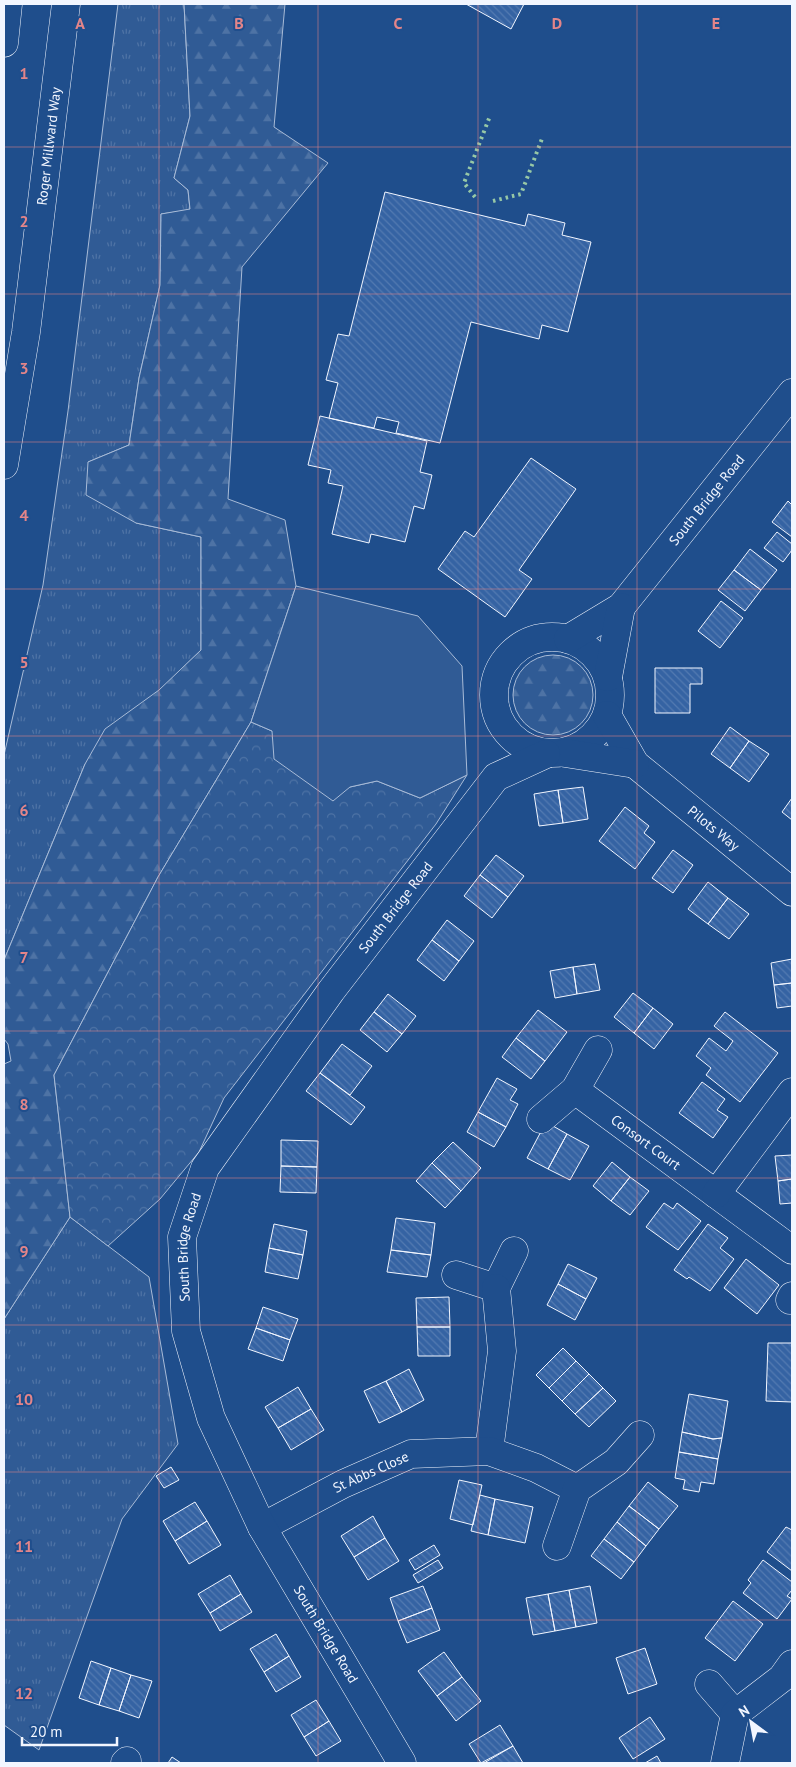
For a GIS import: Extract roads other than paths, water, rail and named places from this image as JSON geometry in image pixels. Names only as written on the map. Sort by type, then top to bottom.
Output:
[{"type":"main road","points":[[4,43],[8,4]]},
{"type":"main road","name":"Roger Millward Way","points":[[4,465],[26,332],[66,4]]},
{"type":"main road","name":"South Bridge Road","points":[[568,639],[621,607],[792,393]]},
{"type":"main road","name":"South Bridge Road","points":[[608,677],[621,607]]},
{"type":"main road","points":[[549,636],[568,639],[586,647],[600,660],[608,677],[611,696],[607,715],[598,732],[584,745],[556,753],[527,749],[511,738],[500,722],[494,703],[494,684],[502,666],[514,650],[530,641],[549,636]]},
{"type":"main road","name":"Pilots Way","points":[[607,715],[634,764],[792,892]]},
{"type":"main road","points":[[496,777],[500,722]]},
{"type":"main road","name":"South Bridge Road","points":[[402,1763],[262,1527],[211,1418],[186,1331],[182,1238],[205,1168],[331,991],[496,777],[556,753]]},
{"type":"main road","name":"Pilots Way","points":[[556,753],[634,764]]},
{"type":"main road","points":[[541,1119],[575,1090],[598,1050]]},
{"type":"main road","name":"Consort Court","points":[[575,1090],[792,1250]]},
{"type":"main road","points":[[716,1194],[792,1092]]},
{"type":"main road","points":[[489,1451],[502,1351],[496,1288],[514,1252]]},
{"type":"main road","points":[[456,1275],[496,1288]]},
{"type":"main road","points":[[557,1546],[577,1489],[616,1462],[640,1434]]},
{"type":"main road","name":"St Abbs Close","points":[[262,1527],[343,1484],[411,1454],[489,1451],[536,1468],[577,1489]]},
{"type":"main road","points":[[725,1763],[734,1714],[782,1678],[792,1664]]},
{"type":"main road","points":[[709,1684],[734,1714]]}]
